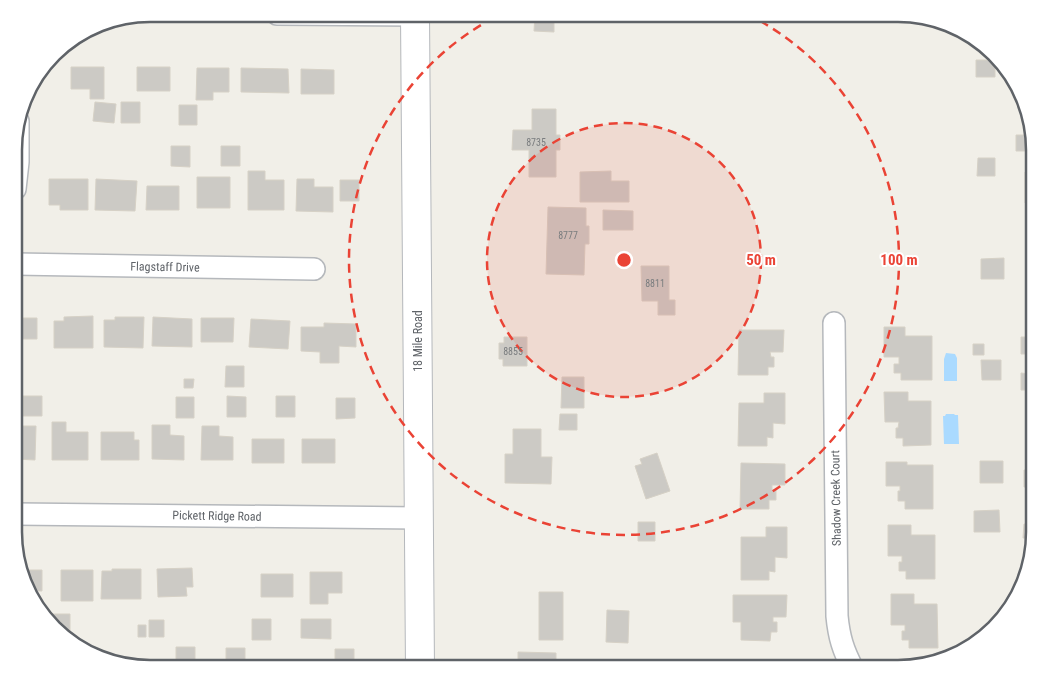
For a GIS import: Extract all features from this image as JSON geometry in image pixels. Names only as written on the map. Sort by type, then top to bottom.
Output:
[{"type":"street","name":"18 Mile Road","points":[[415,22],[420,660]]},
{"type":"street","name":"Flagstaff Drive","points":[[22,264],[314,269]]},
{"type":"street","name":"Shadow Creek Court","points":[[834,323],[836,616],[838,634],[848,660]]},
{"type":"street","name":"Pickett Ridge Road","points":[[22,514],[419,518]]},
{"type":"water","points":[[946,353],[955,354],[957,358],[957,381],[944,381],[944,359]]},
{"type":"water","points":[[946,414],[958,415],[959,444],[944,444],[943,416]]},
{"type":"building","points":[[535,22],[554,22],[554,32],[534,31]]},
{"type":"building","points":[[976,60],[989,60],[995,66],[995,77],[976,77]]},
{"type":"building","points":[[71,67],[104,67],[104,99],[90,99],[90,89],[71,89]]},
{"type":"building","points":[[137,67],[170,67],[170,91],[137,91]]},
{"type":"building","points":[[197,68],[229,68],[229,92],[213,92],[213,100],[196,100]]},
{"type":"building","points":[[241,68],[288,69],[289,93],[241,92]]},
{"type":"building","points":[[301,69],[334,70],[334,94],[301,94]]},
{"type":"building","points":[[95,102],[116,104],[114,123],[93,121]]},
{"type":"building","points":[[121,102],[140,102],[140,123],[121,123]]},
{"type":"building","points":[[179,105],[197,105],[197,125],[179,125]]},
{"type":"building","points":[[532,109],[556,109],[556,135],[560,135],[560,150],[556,150],[556,177],[529,177],[529,150],[512,150],[513,130],[532,130]]},
{"type":"building","points":[[1016,135],[1025,135],[1026,151],[1016,151]]},
{"type":"building","points":[[171,146],[190,146],[190,167],[171,166]]},
{"type":"building","points":[[221,146],[240,146],[240,166],[221,166]]},
{"type":"building","points":[[978,158],[995,158],[995,176],[977,176]]},
{"type":"building","points":[[248,171],[265,171],[265,180],[284,180],[284,210],[248,210]]},
{"type":"building","points":[[611,171],[611,181],[629,181],[629,202],[580,202],[580,172]]},
{"type":"building","points":[[1025,172],[1026,172],[1026,203]]},
{"type":"building","points":[[197,177],[230,177],[230,208],[197,208]]},
{"type":"building","points":[[49,179],[88,179],[88,210],[60,210],[60,205],[49,205]]},
{"type":"building","points":[[96,179],[137,181],[135,211],[95,210]]},
{"type":"building","points":[[297,179],[314,179],[314,187],[333,187],[333,212],[296,211]]},
{"type":"building","points":[[340,180],[359,180],[359,201],[340,201]]},
{"type":"building","points":[[147,186],[179,186],[179,210],[146,210]]},
{"type":"building","points":[[548,207],[586,208],[589,244],[585,244],[584,275],[546,274]]},
{"type":"building","points":[[603,210],[633,211],[633,230],[603,230]]},
{"type":"building","points":[[1004,258],[1004,279],[981,279],[981,259]]},
{"type":"building","points":[[641,266],[669,266],[669,300],[675,300],[675,315],[658,315],[658,301],[642,301]]},
{"type":"building","points":[[93,316],[93,348],[54,348],[54,321],[64,321],[64,317]]},
{"type":"building","points":[[115,317],[144,317],[143,348],[104,347],[104,320],[115,320]]},
{"type":"building","points":[[153,317],[192,319],[192,347],[152,346]]},
{"type":"building","points":[[22,318],[37,318],[37,339],[22,339]]},
{"type":"building","points":[[201,318],[234,318],[233,342],[201,342]]},
{"type":"building","points":[[251,319],[290,321],[288,349],[249,347]]},
{"type":"building","points":[[324,323],[356,324],[356,347],[339,346],[339,363],[320,363],[320,352],[301,351],[301,327],[324,327]]},
{"type":"building","points":[[884,327],[905,327],[905,336],[932,336],[932,380],[901,380],[901,373],[894,373],[894,364],[899,364],[899,357],[884,357]]},
{"type":"building","points":[[739,330],[784,330],[783,352],[770,352],[771,357],[774,357],[774,367],[768,367],[768,375],[738,375]]},
{"type":"building","points":[[504,337],[527,337],[527,366],[503,366],[503,359],[499,359],[499,343],[504,343]]},
{"type":"building","points":[[1021,337],[1026,337],[1026,354],[1021,354]]},
{"type":"building","points":[[973,344],[984,344],[984,355],[973,355]]},
{"type":"building","points":[[981,360],[1001,360],[1001,380],[982,380]]},
{"type":"building","points":[[226,366],[244,366],[244,387],[225,387]]},
{"type":"building","points":[[1021,373],[1026,374],[1026,390],[1021,390]]},
{"type":"building","points":[[562,377],[584,377],[584,408],[561,408]]},
{"type":"building","points":[[184,379],[194,379],[193,388],[184,388]]},
{"type":"building","points":[[884,392],[908,392],[908,401],[931,401],[931,445],[903,446],[903,438],[896,438],[896,428],[898,428],[899,422],[885,422]]},
{"type":"building","points":[[764,393],[785,393],[785,424],[773,423],[773,438],[767,437],[767,446],[738,446],[739,403],[764,403]]},
{"type":"building","points":[[23,396],[42,396],[42,416],[23,416]]},
{"type":"building","points":[[227,396],[246,397],[246,417],[227,417]]},
{"type":"building","points":[[276,396],[295,396],[295,417],[276,417]]},
{"type":"building","points":[[176,397],[194,397],[194,418],[176,418]]},
{"type":"building","points":[[336,398],[355,398],[355,418],[336,419]]},
{"type":"building","points":[[560,414],[577,414],[577,430],[559,430]]},
{"type":"building","points":[[52,422],[66,422],[66,432],[88,432],[88,460],[52,460]]},
{"type":"building","points":[[152,425],[170,425],[170,435],[184,436],[184,460],[152,459]]},
{"type":"building","points":[[22,426],[36,426],[35,460],[22,459]]},
{"type":"building","points":[[202,426],[219,426],[219,436],[233,437],[233,460],[201,460]]},
{"type":"building","points":[[513,429],[541,429],[541,457],[552,457],[551,484],[505,483],[505,454],[513,454]]},
{"type":"building","points":[[101,432],[134,432],[134,440],[139,440],[139,460],[101,460]]},
{"type":"building","points":[[252,439],[284,439],[284,463],[252,463]]},
{"type":"building","points":[[302,439],[335,439],[335,463],[302,463]]},
{"type":"building","points":[[657,453],[670,491],[646,499],[635,466],[642,464],[640,459]]},
{"type":"building","points":[[980,461],[1003,461],[1003,483],[980,483]]},
{"type":"building","points":[[886,462],[907,462],[907,465],[933,465],[933,509],[905,509],[905,501],[898,501],[900,486],[886,486]]},
{"type":"building","points":[[741,463],[785,464],[785,485],[772,485],[772,490],[776,490],[776,500],[769,500],[769,509],[740,509]]},
{"type":"building","points":[[1024,470],[1026,470],[1026,487],[1024,487]]},
{"type":"building","points":[[999,510],[1000,532],[974,532],[974,511]]},
{"type":"building","points":[[638,522],[655,522],[655,541],[638,541]]},
{"type":"building","points":[[1024,524],[1026,524],[1026,538],[1023,538]]},
{"type":"building","points":[[888,525],[911,525],[911,535],[935,535],[935,579],[906,579],[906,571],[899,571],[899,562],[902,562],[902,556],[888,556]]},
{"type":"building","points":[[766,527],[787,527],[787,558],[775,557],[775,572],[769,571],[769,580],[741,580],[741,537],[766,537]]},
{"type":"building","points":[[192,568],[193,587],[186,587],[187,596],[158,597],[157,569]]},
{"type":"building","points":[[112,569],[141,569],[141,599],[101,599],[102,571],[112,571]]},
{"type":"building","points":[[28,570],[42,570],[42,591],[37,591]]},
{"type":"building","points":[[61,570],[93,570],[93,601],[61,601]]},
{"type":"building","points":[[310,572],[342,572],[342,593],[328,593],[328,604],[310,604]]},
{"type":"building","points":[[261,574],[293,574],[293,597],[261,597]]},
{"type":"building","points":[[539,592],[563,592],[563,640],[539,640]]},
{"type":"building","points":[[891,594],[914,594],[914,604],[937,604],[938,648],[909,648],[909,640],[902,640],[902,631],[905,631],[905,625],[891,625]]},
{"type":"building","points":[[733,595],[787,595],[786,617],[773,617],[773,622],[777,622],[777,632],[771,632],[770,641],[741,640],[741,622],[733,622]]},
{"type":"building","points":[[607,610],[629,611],[628,643],[606,642]]},
{"type":"building","points":[[52,614],[70,614],[70,632]]},
{"type":"building","points":[[252,619],[271,619],[271,640],[252,640]]},
{"type":"building","points":[[301,619],[331,619],[331,639],[301,638]]},
{"type":"building","points":[[149,620],[164,620],[164,637],[149,637]]},
{"type":"building","points":[[138,625],[146,625],[146,637],[138,637]]},
{"type":"building","points":[[176,647],[195,647],[195,660],[176,660]]},
{"type":"building","points":[[226,648],[245,648],[245,660],[226,660]]},
{"type":"building","points":[[335,649],[354,649],[354,660],[335,660]]},
{"type":"building","points":[[518,652],[556,653],[556,660],[518,660]]}]
